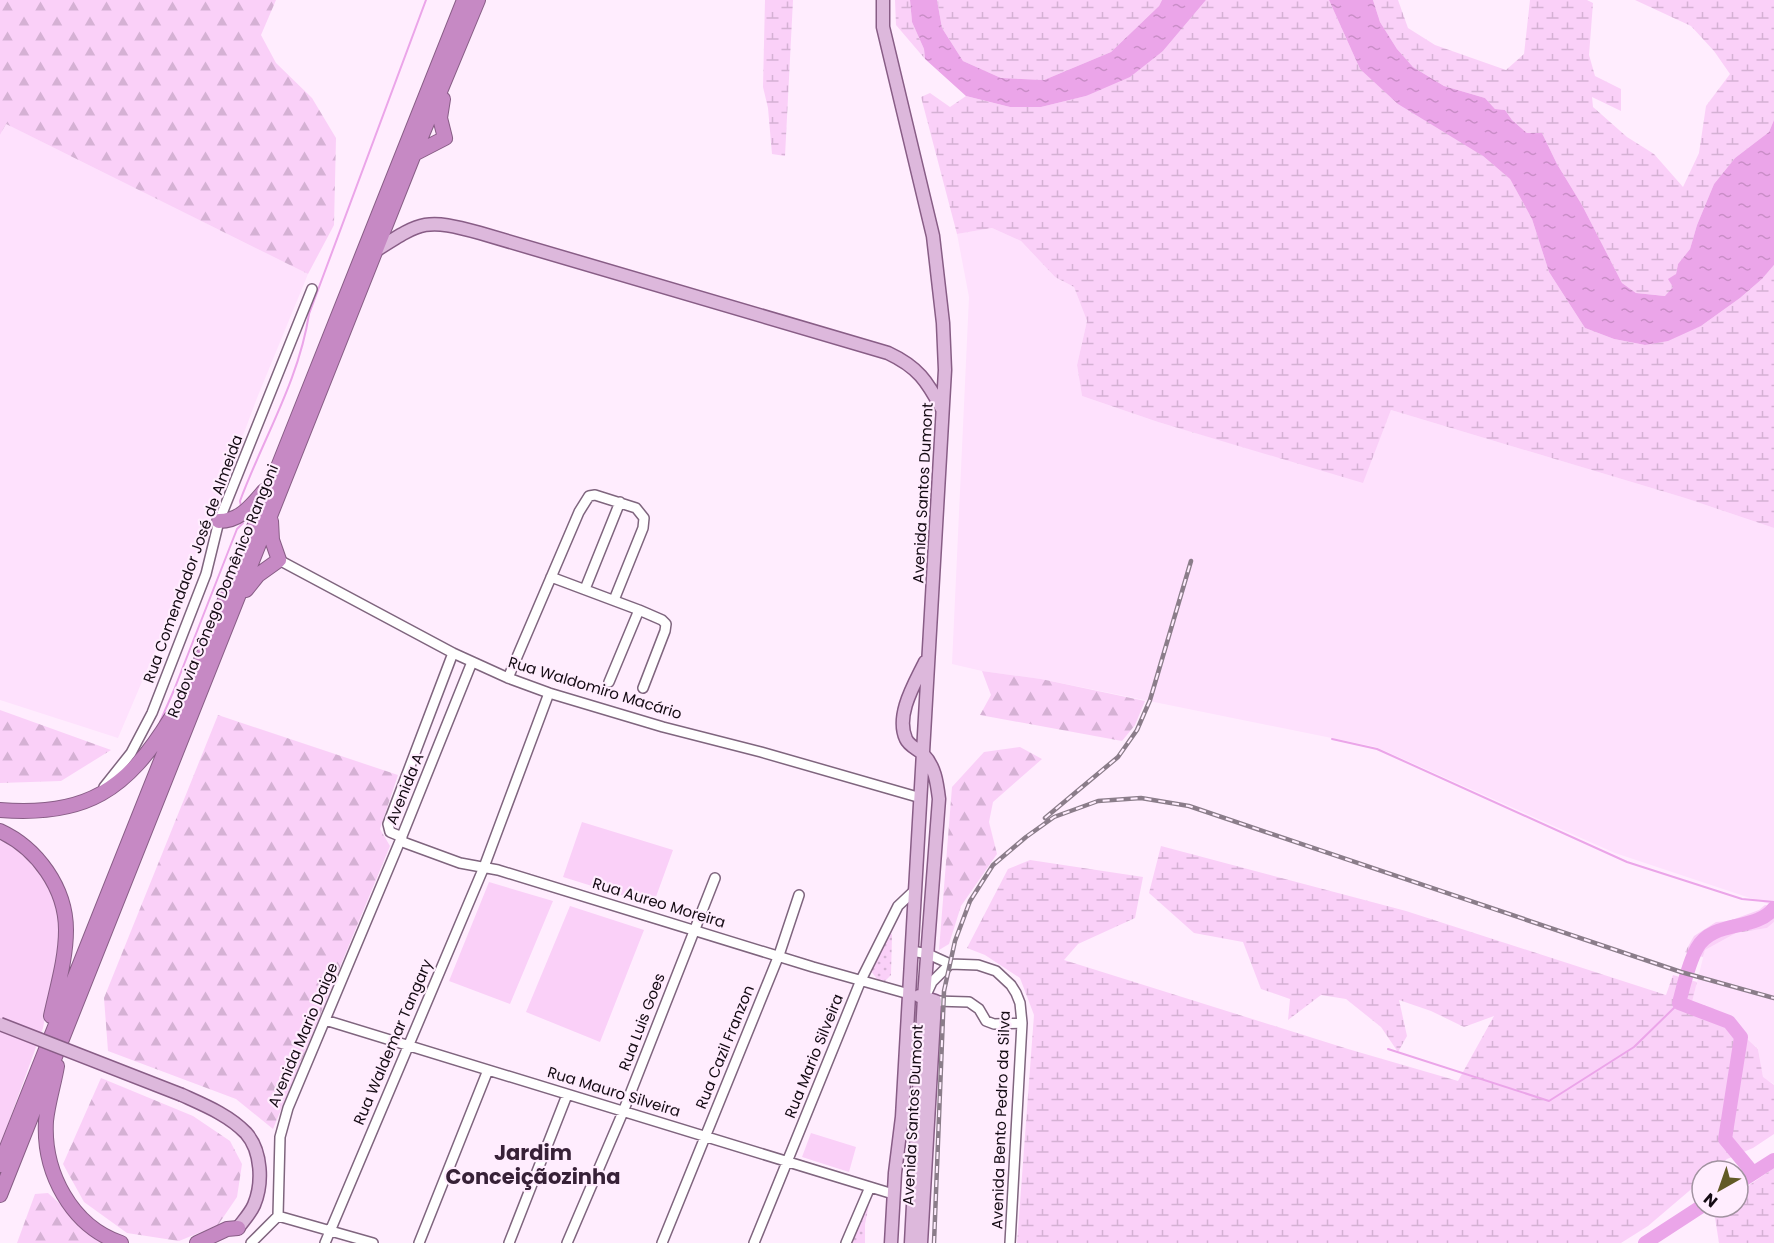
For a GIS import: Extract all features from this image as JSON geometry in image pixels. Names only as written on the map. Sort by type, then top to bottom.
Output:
[{"type":"highway","name":"Rodovia Cônego Domênico Rangoni","points":[[0,1166],[464,0]]},
{"type":"highway","name":"Rodovia Cônego Domênico Rangoni","points":[[0,1195],[375,251],[478,0]]},
{"type":"highway","points":[[414,154],[445,138],[440,111],[466,39],[465,31]]},
{"type":"highway","points":[[219,521],[231,520],[246,512],[273,480]]},
{"type":"highway","points":[[235,605],[258,575],[279,560],[272,540],[270,516]]},
{"type":"highway","points":[[0,810],[55,810],[97,796],[128,774],[144,759],[190,688]]},
{"type":"highway","points":[[0,831],[27,848],[41,863],[59,894],[64,912],[66,929],[64,954],[41,1059]]},
{"type":"highway","points":[[55,1055],[57,1066],[46,1130],[48,1155],[56,1179],[63,1195],[79,1216],[105,1236],[121,1243]]},
{"type":"highway","points":[[197,1243],[227,1229],[238,1228]]},
{"type":"highway","points":[[220,1243],[238,1228]]},
{"type":"main road","name":"Avenida Santos Dumont","points":[[884,0],[883,27],[933,236],[943,323],[945,370],[902,1117],[893,1194],[891,1243]]},
{"type":"main road","points":[[375,251],[410,228],[428,224],[449,225],[480,233],[888,353],[907,362],[924,378],[943,410]]},
{"type":"main road","points":[[909,994],[930,999],[928,954],[939,799],[936,776],[923,754],[909,744],[905,738],[904,717],[908,699],[927,655]]},
{"type":"main road","name":"Avenida Santos Dumont","points":[[911,1243],[930,999]]},
{"type":"main road","name":"Avenida Santos Dumont","points":[[921,1243],[930,999]]},
{"type":"main road","points":[[0,1024],[182,1095],[230,1119],[246,1134],[254,1147],[260,1170],[258,1191],[253,1207],[238,1228]]},
{"type":"street","name":"Rua Comendador José de Almeida","points":[[97,796],[131,753],[149,720],[206,574],[219,521],[312,289]]},
{"type":"street","points":[[508,678],[579,512],[589,496],[595,495],[636,508],[644,518],[644,528],[614,600]]},
{"type":"street","points":[[585,590],[620,502]]},
{"type":"street","name":"Rua Waldomiro Macário","points":[[279,560],[453,653],[508,678],[549,693],[663,727],[761,752],[921,798]]},
{"type":"street","points":[[551,578],[614,600],[662,620],[666,624],[643,688]]},
{"type":"street","points":[[609,682],[639,610]]},
{"type":"street","name":"Avenida A","points":[[453,653],[388,824],[390,832],[401,839],[472,662]]},
{"type":"street","name":"Rua Waldemar Tangary","points":[[325,1243],[484,867],[549,693]]},
{"type":"street","points":[[428,718],[447,725]]},
{"type":"street","points":[[411,763],[429,769]]},
{"type":"street","name":"Rua Aureo Moreira","points":[[401,839],[460,863],[484,867],[909,994]]},
{"type":"street","name":"Avenida Mario Daige","points":[[278,1216],[280,1137],[283,1121],[401,839]]},
{"type":"street","name":"Rua Luis Goes","points":[[567,1243],[623,1112],[715,878]]},
{"type":"street","name":"Rua Mario Silveira","points":[[754,1243],[861,980],[898,906],[916,889]]},
{"type":"street","name":"Rua Cazil Franzon","points":[[662,1243],[779,955],[799,895]]},
{"type":"street","name":"Avenida Bento Pedro da Silva","points":[[912,951],[928,954],[950,964],[978,965],[996,971],[1011,985],[1020,1003],[1022,1023],[1010,1243]]},
{"type":"street","points":[[950,964],[932,982],[930,999],[969,1002],[979,1009],[986,1021],[994,1024],[1022,1023]]},
{"type":"street","name":"Rua Mauro Silveira","points":[[326,1020],[893,1194]]},
{"type":"street","points":[[419,1243],[488,1070]]},
{"type":"street","points":[[509,1243],[567,1095]]},
{"type":"street","points":[[846,1243],[870,1187]]},
{"type":"street","points":[[251,1243],[278,1216],[373,1243]]},
{"type":"shaded area","points":[[6,124],[308,274],[257,398],[215,510],[118,738],[0,700],[0,135]]},
{"type":"shaded area","points":[[992,228],[1021,241],[1055,277],[1074,287],[1087,321],[1077,365],[1082,396],[1158,422],[1363,482],[1391,410],[1685,498],[1774,528],[1774,906],[1615,853],[1376,747],[1041,679],[982,671],[952,664],[969,297],[957,234]]},
{"type":"shaded area","points":[[1774,922],[1774,1084],[1763,1078],[1758,1048],[1692,1002],[1705,950],[1736,933],[1767,928]]},
{"type":"green space","points":[[0,0],[276,0],[261,35],[276,63],[312,98],[336,138],[334,225],[308,274],[6,124],[0,135]]},
{"type":"green space","points":[[765,0],[793,0],[785,156],[772,154],[768,108],[763,87]]},
{"type":"green space","points":[[895,0],[910,0],[912,22],[924,49],[925,59],[896,25]]},
{"type":"green space","points":[[937,0],[1162,0],[1159,6],[1111,52],[1044,80],[1001,78],[963,61],[942,28]]},
{"type":"green space","points":[[1206,0],[1329,0],[1360,69],[1483,156],[1510,179],[1532,219],[1549,272],[1585,328],[1614,339],[1645,345],[1701,326],[1740,298],[1774,265],[1774,528],[1685,498],[1391,410],[1363,483],[1158,422],[1082,396],[1077,365],[1087,321],[1074,287],[1055,277],[1021,241],[992,228],[957,234],[921,97],[930,93],[950,107],[966,96],[1010,107],[1041,107],[1086,96],[1163,51]]},
{"type":"green space","points":[[1373,0],[1398,0],[1408,28],[1435,45],[1506,70],[1524,54],[1530,0],[1587,0],[1593,3],[1589,55],[1595,76],[1621,89],[1621,111],[1592,97],[1593,107],[1627,137],[1654,154],[1683,187],[1699,153],[1706,106],[1730,74],[1714,51],[1691,26],[1635,0],[1774,0],[1774,120],[1769,132],[1735,158],[1714,184],[1690,249],[1678,264],[1673,287],[1666,296],[1636,293],[1622,283],[1542,133],[1527,133],[1512,120],[1505,110],[1495,109],[1485,98],[1444,86],[1413,67],[1397,49],[1380,22]]},
{"type":"green space","points":[[982,671],[1041,679],[1145,701],[1135,725],[1122,741],[980,715],[991,695]]},
{"type":"green space","points":[[0,710],[111,750],[61,781],[0,783]]},
{"type":"green space","points":[[218,715],[398,775],[380,829],[390,846],[273,1129],[236,1099],[108,1051],[104,998]]},
{"type":"green space","points":[[1020,747],[1042,759],[993,802],[989,822],[997,854],[961,906],[949,944],[939,950],[952,787],[984,752]]},
{"type":"green space","points":[[582,822],[673,850],[653,905],[563,877]]},
{"type":"green space","points":[[0,839],[25,854],[47,880],[58,911],[60,925],[58,949],[43,1028],[0,1146]]},
{"type":"green space","points":[[1161,846],[1406,911],[1666,995],[1673,975],[1697,982],[1692,1002],[1713,1008],[1758,1049],[1763,1077],[1774,1085],[1774,1134],[1753,1148],[1727,1159],[1690,1159],[1690,1190],[1648,1226],[1621,1243],[1017,1243],[1034,1015],[1020,978],[985,955],[967,948],[1008,869],[1030,860],[1143,877],[1135,918],[1078,944],[1064,960],[1348,1049],[1458,1081],[1494,1016],[1464,1027],[1431,1011],[1399,1000],[1407,1036],[1398,1052],[1381,1027],[1346,999],[1321,995],[1288,1020],[1290,999],[1261,989],[1243,942],[1194,933],[1149,893]]},
{"type":"green space","points":[[489,882],[553,901],[510,1004],[449,981]]},
{"type":"green space","points":[[1765,905],[1774,907],[1774,922],[1767,928],[1736,933],[1705,950],[1703,957],[1685,952],[1694,936],[1716,922],[1729,921],[1759,910]]},
{"type":"green space","points":[[570,906],[644,930],[600,1042],[526,1012]]},
{"type":"green space","points":[[890,931],[892,935],[891,975],[885,981],[878,980],[870,970]]},
{"type":"green space","points":[[101,1078],[193,1116],[230,1141],[242,1164],[237,1197],[218,1225],[179,1241],[127,1233],[84,1202],[63,1164]]},
{"type":"green space","points":[[811,1133],[856,1147],[849,1172],[802,1157]]},
{"type":"green space","points":[[1774,1168],[1774,1243],[1719,1243],[1715,1219],[1750,1219],[1750,1185]]},
{"type":"green space","points":[[48,1193],[89,1230],[109,1243],[17,1243],[35,1194]]},
{"type":"green space","points":[[868,1199],[870,1199],[865,1224],[865,1243],[850,1243]]},
{"type":"water","points":[[910,0],[937,0],[942,28],[963,61],[1001,78],[1044,80],[1111,52],[1159,6],[1162,0],[1206,0],[1163,51],[1130,77],[1086,96],[1041,107],[1010,107],[966,96],[925,59],[924,49],[912,22]]},
{"type":"water","points":[[1329,0],[1373,0],[1380,22],[1397,49],[1413,67],[1444,86],[1485,98],[1495,109],[1505,110],[1512,120],[1527,133],[1542,133],[1622,283],[1636,293],[1665,296],[1673,287],[1668,279],[1676,274],[1678,264],[1690,249],[1714,184],[1735,158],[1769,132],[1774,120],[1774,265],[1740,298],[1701,326],[1668,341],[1645,345],[1614,339],[1585,328],[1549,272],[1532,219],[1510,179],[1483,156],[1398,104],[1360,69]]},
{"type":"waterway","points":[[241,506],[240,501],[249,478],[289,386],[309,314],[426,0]]},
{"type":"waterway","points":[[160,722],[237,529],[243,523],[242,520]]},
{"type":"waterway","points":[[1332,739],[1377,749],[1627,862],[1742,899],[1774,902]]},
{"type":"waterway","points":[[1753,1173],[1725,1139],[1741,1037],[1729,1022],[1679,1003],[1691,961],[1704,939],[1724,929],[1757,920],[1774,908]]},
{"type":"waterway","points":[[1388,1049],[1549,1101],[1634,1047],[1679,1003]]},
{"type":"waterway","points":[[1750,1175],[1774,1160]]},
{"type":"waterway","points":[[1645,1243],[1690,1214]]},
{"type":"railway","points":[[1045,818],[1118,757],[1137,730],[1150,700],[1191,561]]},
{"type":"railway","points":[[934,1243],[944,991],[955,941],[970,901],[993,865],[1054,817],[1098,801],[1141,798],[1189,806],[1681,972],[1774,998]]},
{"type":"district","name":"Jardim Conceiçãozinha","points":[[533,1165]]}]
